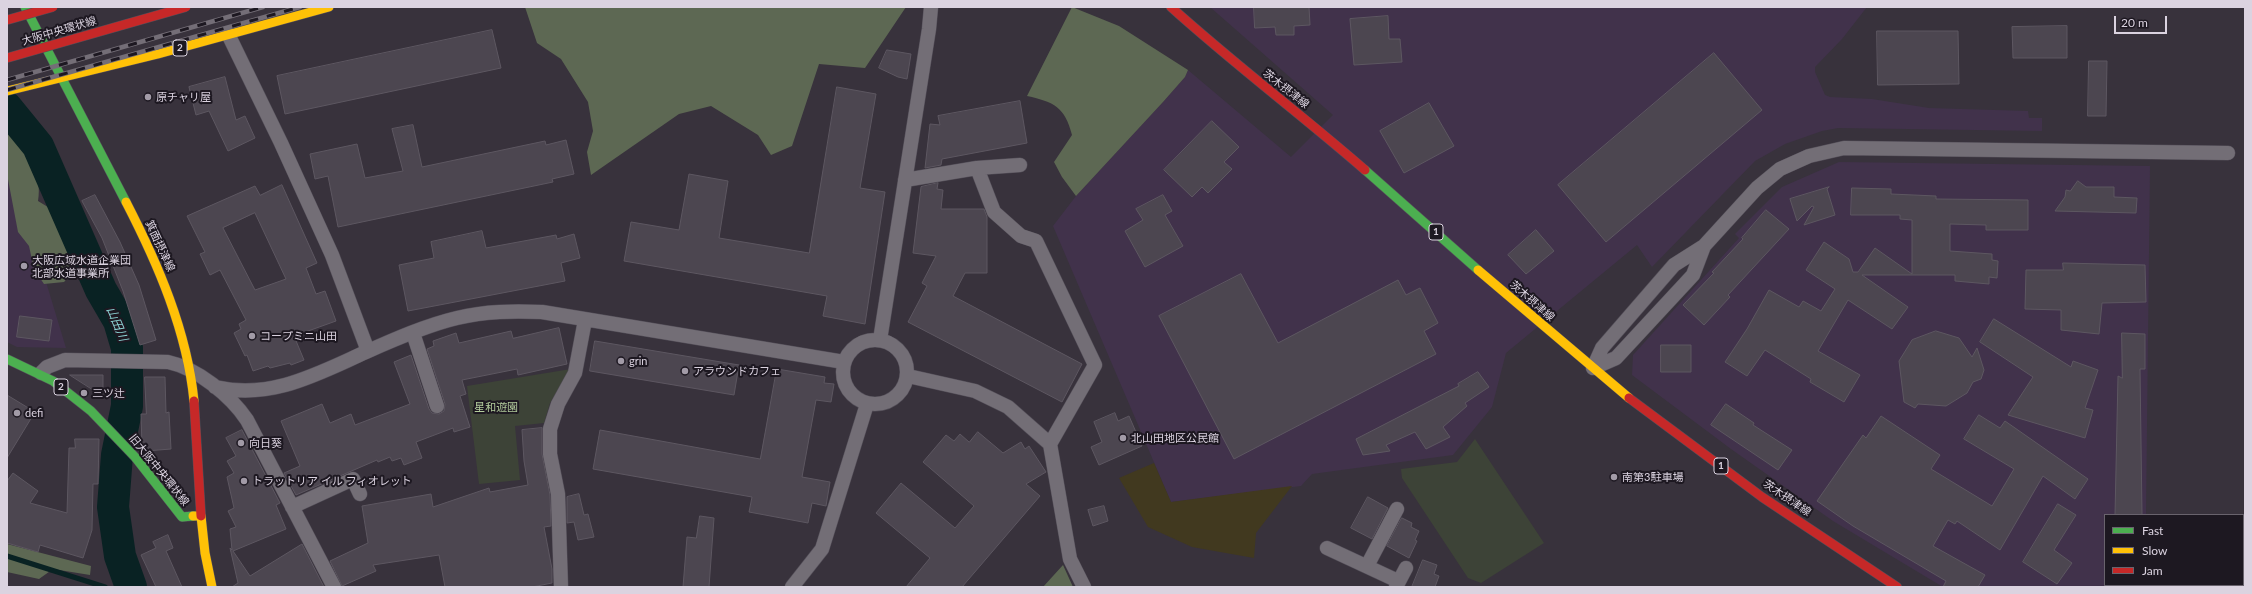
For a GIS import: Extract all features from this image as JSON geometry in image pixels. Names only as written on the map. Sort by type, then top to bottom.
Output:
[{"type":"main road","name":"箕面摂津線","points":[[25,7],[156,264],[178,320],[194,400],[201,516]]},
{"type":"main road","points":[[7,20],[53,7]]},
{"type":"main road","name":"大阪中央環状線","points":[[7,58],[186,7]]},
{"type":"main road","name":"2","points":[[7,91],[32,86],[329,7]]},
{"type":"main road","name":"茨木摂津線","points":[[1171,7],[1220,51],[1318,129],[1553,335],[1621,392],[1762,496],[1897,587]]},
{"type":"main road","name":"旧大阪中央環状線","points":[[7,359],[40,373],[62,387],[107,427],[134,456],[170,504],[182,517],[201,516]]},
{"type":"main road","points":[[201,516],[205,553],[212,587]]},
{"type":"street","points":[[880,340],[906,180],[931,7]]},
{"type":"street","points":[[228,34],[281,143],[332,255],[368,351]]},
{"type":"street","points":[[1593,368],[1602,348],[1674,265],[1704,246],[1757,188],[1780,169],[1809,156],[1844,148],[2228,153]]},
{"type":"street","points":[[906,180],[977,168],[1020,165]]},
{"type":"street","points":[[977,168],[994,212],[1021,236],[1036,241],[1095,365],[1050,444],[1070,559],[1084,587]]},
{"type":"street","points":[[1593,368],[1616,358],[1693,275],[1704,246]]},
{"type":"street","points":[[215,387],[243,390],[291,385],[413,333],[457,318],[505,311],[542,312],[844,362]]},
{"type":"street","points":[[561,587],[558,494],[550,454],[550,428],[558,404],[575,373],[585,320]]},
{"type":"street","points":[[413,333],[437,406]]},
{"type":"street","points":[[871,340],[880,340],[890,343],[898,349],[908,366],[908,376],[905,387],[898,396],[889,402],[878,405],[867,404],[857,400],[849,392],[844,383],[844,362],[855,347],[871,340]]},
{"type":"street","points":[[40,373],[58,361],[99,360],[168,362],[189,370],[215,387],[234,404],[247,420],[334,587]]},
{"type":"street","points":[[908,376],[975,391],[1008,408],[1050,444]]},
{"type":"street","points":[[792,587],[822,549],[867,404]]},
{"type":"street","points":[[292,507],[353,479],[360,494]]},
{"type":"street","points":[[1367,566],[1397,509]]},
{"type":"street","points":[[1327,548],[1367,566],[1397,584],[1406,568]]},
{"type":"shaded area","points":[[1210,7],[1867,7],[1842,39],[1815,67],[1815,72],[1825,95],[1830,97],[1872,99],[1929,108],[2028,111],[2029,118],[2042,118],[2042,131],[1838,128],[1822,131],[1785,144],[1755,161],[1652,267],[1637,245],[1506,353],[1492,407],[1453,455],[1312,474],[1301,486],[1171,502],[1053,226],[1076,196],[1185,77],[1188,70],[1291,157],[1333,115]]},
{"type":"shaded area","points":[[1839,162],[2150,166],[2146,514],[2104,514],[2104,586],[2145,587],[1943,587],[1833,521],[1731,449],[1632,375],[1633,355],[1739,238],[1735,234],[1782,187]]},
{"type":"shaded area","name":"大阪広域水道企業団 北部水道事業所","points":[[7,169],[18,189],[66,348],[17,347],[7,342]]},
{"type":"green space","points":[[525,7],[906,7],[865,68],[819,64],[792,146],[771,155],[758,135],[711,106],[679,114],[591,175],[587,152],[593,131],[588,102],[561,59],[537,43]]},
{"type":"green space","points":[[1072,7],[1119,26],[1188,70],[1185,77],[1163,102],[1076,196],[1062,177],[1054,162],[1072,135],[1066,118],[1057,107],[1027,96]]},
{"type":"green space","points":[[7,129],[21,144],[32,161],[38,181],[38,201],[61,215],[68,232],[65,241],[79,266],[64,282],[44,284],[34,269],[29,246],[18,232],[7,174]]},
{"type":"green space","name":"星和遊園","points":[[571,369],[550,403],[544,423],[515,426],[520,480],[479,484],[467,386]]},
{"type":"green space","points":[[1475,439],[1544,543],[1481,583],[1468,578],[1402,478],[1401,469],[1457,462]]},
{"type":"green space","points":[[7,544],[91,566],[90,575],[53,569],[39,579],[7,572]]},
{"type":"green space","points":[[1063,565],[1073,587],[1043,587]]},
{"type":"sand","points":[[1154,463],[1171,502],[1292,486],[1256,533],[1254,558],[1192,547],[1148,527],[1119,478]]},
{"type":"building","points":[[1254,7],[1309,7],[1310,25],[1294,26],[1294,35],[1276,35],[1275,27],[1255,28]]},
{"type":"building","points":[[1388,16],[1389,39],[1400,39],[1402,62],[1354,65],[1350,19]]},
{"type":"building","points":[[2067,26],[2067,58],[2013,58],[2012,27]]},
{"type":"building","points":[[492,30],[501,68],[285,114],[277,76]]},
{"type":"building","points":[[1877,31],[1958,31],[1959,84],[1878,85]]},
{"type":"building","points":[[887,50],[911,54],[907,79],[898,77],[879,68]]},
{"type":"building","points":[[1714,53],[1762,110],[1606,242],[1558,185]]},
{"type":"building","points":[[2089,61],[2107,61],[2106,116],[2088,116]]},
{"type":"building","points":[[225,77],[236,120],[245,116],[255,138],[228,151],[209,111],[196,115],[189,87]]},
{"type":"building","points":[[837,87],[876,94],[860,188],[885,192],[865,324],[823,316],[827,296],[624,261],[631,222],[679,230],[689,174],[728,181],[719,238],[809,253]]},
{"type":"building","points":[[1020,101],[1027,143],[942,159],[941,165],[925,168],[930,124],[940,125],[938,116]]},
{"type":"building","points":[[1429,103],[1454,146],[1404,173],[1380,131]]},
{"type":"building","points":[[1212,121],[1239,147],[1224,162],[1232,169],[1208,193],[1202,187],[1192,197],[1164,170]]},
{"type":"building","points":[[413,125],[422,167],[545,141],[546,145],[566,140],[574,174],[552,179],[553,182],[338,227],[328,176],[315,179],[310,154],[357,144],[365,178],[403,171],[392,129]]},
{"type":"building","points":[[2078,181],[2086,187],[2114,187],[2114,197],[2137,198],[2136,213],[2055,211],[2065,197],[2066,190],[2070,191]]},
{"type":"building","points":[[938,183],[937,189],[943,190],[941,209],[984,209],[987,217],[987,273],[965,273],[953,296],[1082,364],[1062,402],[908,322],[927,286],[922,283],[936,256],[913,253],[921,187]]},
{"type":"building","points":[[282,185],[317,263],[306,268],[316,294],[325,291],[336,321],[294,336],[304,360],[291,365],[290,363],[270,368],[268,366],[253,371],[247,355],[245,356],[234,333],[241,329],[239,324],[246,320],[220,270],[210,275],[200,254],[205,252],[187,216],[255,186],[260,195]],"holes":[[[255,213],[286,279],[255,290],[223,228]]]},
{"type":"building","points":[[1829,187],[1827,189],[1835,215],[1804,225],[1814,207],[1812,206],[1797,221],[1790,199]]},
{"type":"building","points":[[1852,188],[1891,189],[1891,194],[1936,196],[1936,199],[2028,200],[2028,230],[1986,230],[1986,225],[1950,224],[1950,251],[1992,254],[1992,260],[1998,261],[1997,278],[1989,277],[1989,284],[1955,281],[1955,275],[1862,275],[1908,307],[1892,329],[1848,300],[1818,351],[1860,375],[1844,402],[1810,382],[1811,379],[1765,350],[1747,376],[1725,362],[1747,329],[1769,290],[1799,307],[1803,301],[1821,311],[1835,289],[1806,270],[1824,242],[1849,259],[1853,272],[1858,272],[1875,248],[1912,274],[1912,220],[1900,219],[1900,215],[1851,215]]},
{"type":"building","points":[[95,195],[120,242],[139,285],[156,340],[140,345],[123,291],[102,238],[82,201]]},
{"type":"building","points":[[1163,195],[1172,211],[1165,215],[1183,246],[1145,267],[1125,231],[1143,220],[1136,209]]},
{"type":"building","points":[[1766,210],[1789,229],[1728,295],[1730,297],[1704,325],[1683,305],[1714,273],[1712,272],[1743,239],[1742,238]]},
{"type":"building","points":[[1536,230],[1554,251],[1526,274],[1508,255]]},
{"type":"building","points":[[482,231],[486,248],[556,235],[557,239],[574,234],[580,258],[561,263],[565,281],[408,311],[399,265],[434,258],[431,242]]},
{"type":"building","points":[[2063,263],[2145,265],[2146,302],[2102,303],[2099,334],[2061,330],[2061,310],[2025,309],[2026,270],[2063,270]]},
{"type":"building","points":[[1241,274],[1278,343],[1398,280],[1406,295],[1420,288],[1438,323],[1424,331],[1436,354],[1234,459],[1159,316]]},
{"type":"building","points":[[20,316],[52,320],[49,341],[17,337]]},
{"type":"building","points":[[1994,319],[2071,367],[2073,361],[2098,370],[2085,408],[2093,410],[2085,438],[2008,415],[2033,377],[1980,342]]},
{"type":"building","points":[[559,328],[567,364],[518,375],[517,369],[462,380],[466,394],[460,396],[470,427],[454,432],[453,428],[416,442],[422,458],[404,465],[401,458],[392,461],[390,457],[378,462],[377,460],[296,495],[284,473],[300,466],[281,421],[322,404],[330,423],[351,414],[355,425],[410,404],[394,362],[411,355],[429,409],[432,413],[439,414],[444,411],[445,404],[427,349],[434,346],[433,341],[456,333],[459,343],[511,331],[513,338]]},
{"type":"building","points":[[1936,331],[1959,338],[1972,357],[1977,348],[1984,370],[1981,379],[1973,382],[1967,393],[1946,406],[1918,404],[1915,408],[1904,402],[1899,361],[1912,340]]},
{"type":"building","points":[[2122,333],[2145,334],[2145,369],[2140,369],[2142,514],[2115,514],[2118,376],[2122,378]]},
{"type":"building","points":[[595,341],[739,365],[734,395],[590,371]]},
{"type":"building","points":[[1661,345],[1691,345],[1691,372],[1661,372]]},
{"type":"building","points":[[777,369],[825,377],[824,383],[834,384],[831,402],[816,400],[802,477],[830,482],[826,506],[812,503],[808,523],[749,512],[752,497],[593,469],[600,430],[760,459]]},
{"type":"building","points":[[1478,372],[1489,387],[1465,403],[1467,406],[1443,427],[1450,437],[1426,449],[1415,432],[1386,445],[1390,451],[1363,455],[1356,439],[1459,386],[1458,384]]},
{"type":"building","points":[[70,375],[103,375],[103,396]]},
{"type":"building","points":[[145,377],[165,377],[166,413],[169,412],[171,449],[146,451],[142,446],[141,414],[146,414]]},
{"type":"building","points":[[7,395],[35,412],[7,458]]},
{"type":"building","points":[[1726,404],[1754,423],[1753,425],[1792,450],[1778,470],[1711,425]]},
{"type":"building","name":"北山田地区公民館","points":[[1115,413],[1118,421],[1129,416],[1142,446],[1099,465],[1091,447],[1102,442],[1094,422]]},
{"type":"building","points":[[1979,415],[2000,428],[2005,421],[2088,479],[2075,499],[2043,476],[2000,550],[1957,521],[1955,524],[1948,520],[1933,546],[1985,575],[1978,587],[1943,587],[1946,581],[1853,526],[1817,501],[1863,435],[1866,438],[1881,416],[1940,455],[1931,469],[1992,506],[2014,469],[1964,439]]},
{"type":"building","points":[[542,428],[542,454],[550,495],[551,526],[544,527],[552,569],[552,583],[532,587],[445,587],[439,555],[373,565],[376,571],[342,586],[330,561],[368,543],[362,506],[431,494],[433,507],[489,488],[490,492],[528,485],[524,461],[522,430]]},
{"type":"building","points":[[242,430],[280,503],[276,505],[286,529],[233,551],[250,576],[302,544],[324,587],[232,587],[238,583],[230,548],[232,550],[230,529],[236,527],[228,511],[234,508],[227,477],[234,473],[227,461],[236,456],[226,438]]},
{"type":"building","points":[[978,432],[1003,453],[1021,442],[1025,449],[1029,446],[1046,472],[1026,484],[1040,496],[962,587],[906,587],[930,558],[876,513],[901,483],[955,528],[974,506],[923,462],[946,435],[954,441],[960,434],[969,442]]},
{"type":"building","points":[[75,439],[99,439],[98,484],[93,484],[92,530],[83,558],[40,545],[38,552],[7,543],[7,481],[13,473],[38,491],[30,503],[67,513],[69,448],[75,448]]},
{"type":"building","points":[[579,494],[584,515],[588,514],[594,537],[578,540],[574,522],[567,523],[567,497]]},
{"type":"building","points":[[1368,497],[1388,508],[1372,539],[1351,528]]},
{"type":"building","points":[[2058,504],[2076,515],[2054,550],[2072,563],[2057,584],[2023,562]]},
{"type":"building","points":[[1104,506],[1108,521],[1093,526],[1088,510]]},
{"type":"building","points":[[700,516],[714,518],[709,587],[683,587],[687,537],[696,538]]},
{"type":"building","points":[[1402,518],[1412,523],[1411,527],[1419,531],[1415,540],[1417,541],[1409,558],[1387,546]]},
{"type":"building","points":[[168,535],[173,548],[166,551],[182,587],[156,587],[141,555],[156,548],[153,542]]},
{"type":"building","points":[[1423,560],[1437,565],[1434,574],[1439,576],[1435,587],[1412,587]]},
{"type":"waterway","name":"山田川","points":[[7,108],[38,146],[101,290],[119,321],[127,348],[127,406],[117,455],[113,507],[120,556],[131,587]]},
{"type":"waterway","points":[[7,556],[105,587]]},
{"type":"railway","points":[[7,80],[263,7]]},
{"type":"railway","points":[[7,90],[300,7]]},
{"type":"traffic: fast","points":[[25,7],[126,202]]},
{"type":"traffic: fast","points":[[1365,170],[1478,270]]},
{"type":"traffic: fast","points":[[7,359],[53,381],[91,411],[135,457],[182,517],[193,516]]},
{"type":"traffic: slow","points":[[7,91],[158,54],[329,7]]},
{"type":"traffic: slow","points":[[126,202],[160,274],[178,324],[185,349],[194,401]]},
{"type":"traffic: slow","points":[[1478,270],[1629,398]]},
{"type":"traffic: slow","points":[[193,516],[201,516],[205,553],[212,587]]},
{"type":"traffic: jam","points":[[7,20],[53,7]]},
{"type":"traffic: jam","points":[[7,58],[186,7]]},
{"type":"traffic: jam","points":[[1171,7],[1219,49],[1365,170]]},
{"type":"traffic: jam","points":[[1629,398],[1762,497],[1897,587]]},
{"type":"traffic: jam","points":[[194,401],[201,516]]},
{"type":"place","name":"原チャリ屋","points":[[148,97]]},
{"type":"place","name":"大阪広域水道企業団 北部水道事業所","points":[[24,266]]},
{"type":"place","name":"コープミニ山田","points":[[252,336]]},
{"type":"place","name":"grin","points":[[621,361]]},
{"type":"place","name":"アラウンドカフェ","points":[[685,371]]},
{"type":"place","name":"三ツ辻","points":[[84,393]]},
{"type":"place","name":"defi","points":[[17,413]]},
{"type":"place","name":"北山田地区公民館","points":[[1123,438]]},
{"type":"place","name":"向日葵","points":[[241,443]]},
{"type":"place","name":"南第3駐車場","points":[[1614,477]]},
{"type":"place","name":"トラットリア イル フィオレット","points":[[244,481]]}]
